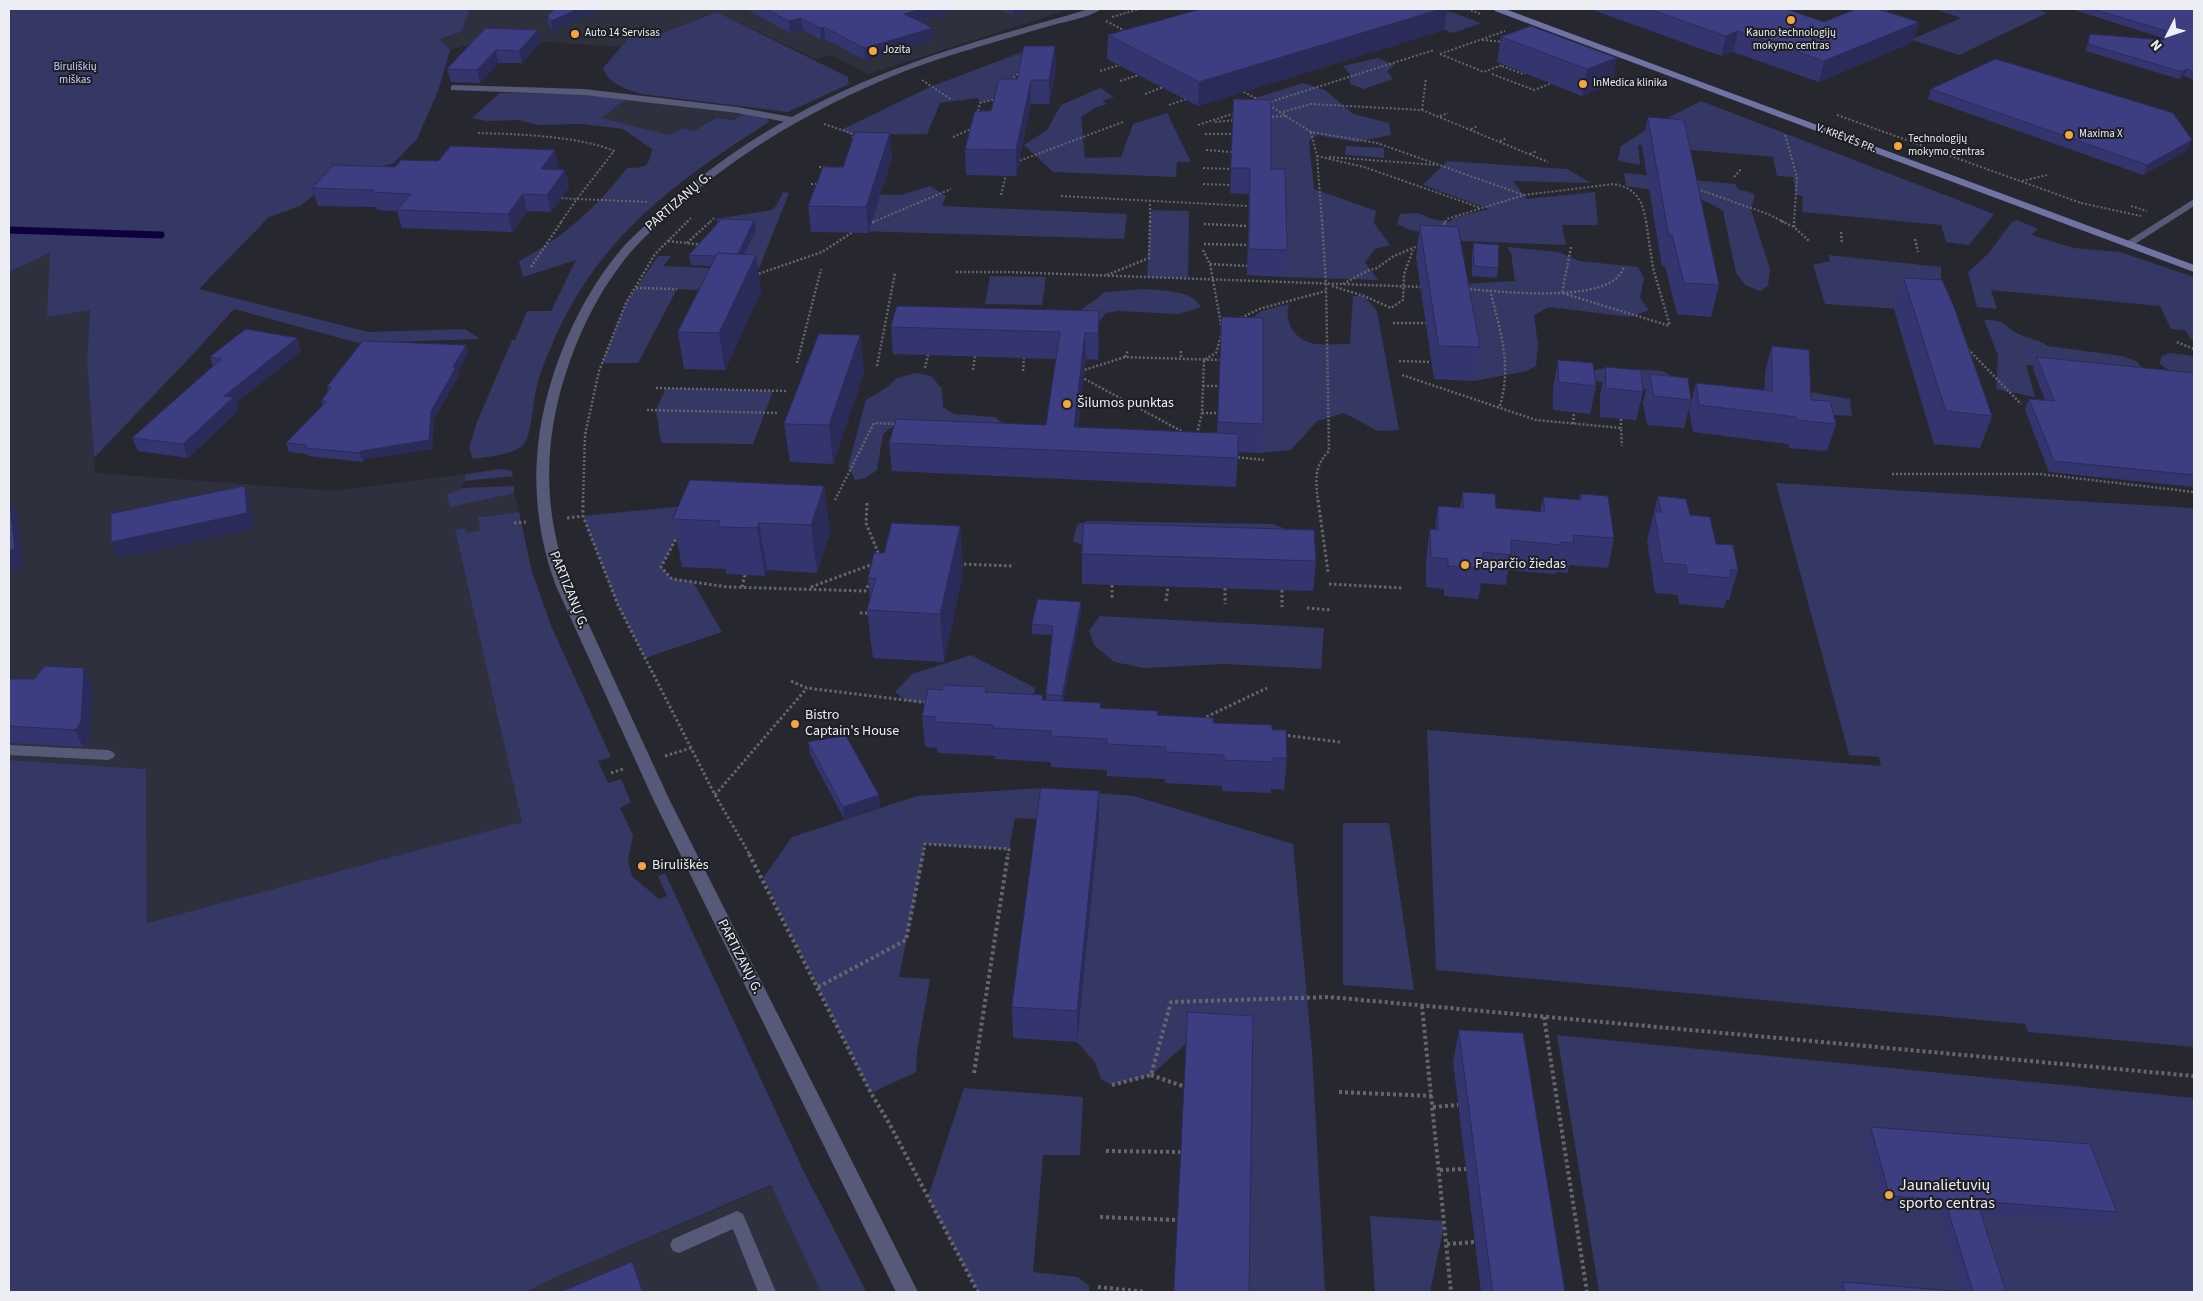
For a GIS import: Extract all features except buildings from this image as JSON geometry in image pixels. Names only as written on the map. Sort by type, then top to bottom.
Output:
[{"type":"main road","name":"V. KRĖVĖS PR.","points":[[1498,9],[2194,269]]},
{"type":"street","name":"PARTIZANŲ G.","points":[[905,1292],[644,763],[553,560],[544,520],[543,457],[559,372],[589,305],[625,251],[672,206],[740,152],[792,120],[845,94],[915,65],[1097,9]]},
{"type":"street","points":[[454,88],[584,92],[737,110],[792,120]]},
{"type":"street","points":[[2128,244],[2194,202]]},
{"type":"lane","points":[[9,750],[108,756]]},
{"type":"lane","points":[[679,1245],[737,1219],[767,1292]]},
{"type":"path","points":[[1127,32],[1103,20],[1140,9]]},
{"type":"path","points":[[1508,30],[1440,54],[1484,72],[1502,65],[1523,74],[1531,70]]},
{"type":"path","points":[[1482,40],[1504,42]]},
{"type":"path","points":[[1258,106],[1434,50]]},
{"type":"path","points":[[1100,71],[1120,65]]},
{"type":"path","points":[[1009,88],[1011,81],[1022,70]]},
{"type":"path","points":[[1492,74],[1534,90],[1561,79]]},
{"type":"path","points":[[1120,81],[1140,75]]},
{"type":"path","points":[[921,77],[919,78],[952,100]]},
{"type":"path","points":[[1422,110],[1426,78]]},
{"type":"path","points":[[1145,94],[1163,87]]},
{"type":"path","points":[[1237,88],[1283,112],[1311,132],[1377,143],[1524,195]]},
{"type":"path","points":[[953,137],[973,128],[980,104],[998,99]]},
{"type":"path","points":[[1169,105],[1186,99]]},
{"type":"path","points":[[1283,112],[1311,104],[1422,110],[1548,162]]},
{"type":"path","points":[[1198,126],[1241,112]]},
{"type":"path","points":[[1439,116],[1448,113]]},
{"type":"path","points":[[1267,117],[1287,116]]},
{"type":"path","points":[[830,120],[822,124],[851,133],[857,145]]},
{"type":"path","points":[[1208,122],[1238,120]]},
{"type":"path","points":[[1012,164],[1123,122]]},
{"type":"path","points":[[1867,124],[2081,203]]},
{"type":"path","points":[[1470,129],[1478,126]]},
{"type":"path","points":[[1784,129],[1797,177],[1794,228]]},
{"type":"path","points":[[1311,132],[1317,156],[1326,284],[1329,451],[1322,458],[1315,477],[1328,572]]},
{"type":"path","points":[[478,133],[556,138],[606,147],[614,151],[577,198],[531,267]]},
{"type":"path","points":[[1205,134],[1232,134]]},
{"type":"path","points":[[1499,141],[1507,138]]},
{"type":"path","points":[[1206,150],[1232,152]]},
{"type":"path","points":[[1530,154],[1537,151]]},
{"type":"path","points":[[1317,156],[1443,165]]},
{"type":"path","points":[[1317,156],[1364,167],[1481,208]]},
{"type":"path","points":[[819,167],[828,167]]},
{"type":"path","points":[[1001,195],[1008,168]]},
{"type":"path","points":[[1203,168],[1231,169]]},
{"type":"path","points":[[1734,178],[1742,168]]},
{"type":"path","points":[[2010,184],[2047,175]]},
{"type":"path","points":[[811,184],[830,184]]},
{"type":"path","points":[[1203,184],[1230,185]]},
{"type":"path","points":[[1440,234],[1447,219],[1524,195],[1614,184],[1626,186],[1643,203],[1653,268],[1670,326],[1562,293]]},
{"type":"path","points":[[1689,186],[1768,214],[1794,228],[1809,241]]},
{"type":"path","points":[[866,225],[951,189]]},
{"type":"path","points":[[1061,196],[1248,206]]},
{"type":"path","points":[[561,198],[672,206],[699,210],[655,254],[626,303],[599,370],[585,435],[583,516],[618,605],[715,795],[762,878],[871,1093],[889,1123],[978,1292]]},
{"type":"path","points":[[1104,276],[1148,258],[1150,201]]},
{"type":"path","points":[[687,243],[714,218]]},
{"type":"path","points":[[1204,224],[1248,226]]},
{"type":"path","points":[[752,276],[802,260],[848,237],[858,228]]},
{"type":"path","points":[[1840,232],[1842,244]]},
{"type":"path","points":[[1916,239],[1918,252]]},
{"type":"path","points":[[668,241],[708,245]]},
{"type":"path","points":[[1343,284],[1366,271],[1378,268],[1394,256],[1425,242]]},
{"type":"path","points":[[1204,244],[1248,245]]},
{"type":"path","points":[[1562,293],[1571,247]]},
{"type":"path","points":[[1326,284],[1364,296],[1391,308],[1403,300],[1402,287],[1406,260],[1413,249]]},
{"type":"path","points":[[1203,250],[1210,264],[1222,330],[1216,353],[1204,360]]},
{"type":"path","points":[[1210,264],[1247,266]]},
{"type":"path","points":[[1461,289],[1562,293],[1592,290],[1609,284],[1622,276],[1624,266]]},
{"type":"path","points":[[797,362],[821,268]]},
{"type":"path","points":[[956,272],[1212,279],[1432,288]]},
{"type":"path","points":[[877,366],[895,273]]},
{"type":"path","points":[[636,288],[678,289]]},
{"type":"path","points":[[1490,290],[1506,364],[1505,381],[1499,408]]},
{"type":"path","points":[[1239,320],[1259,309],[1326,291]]},
{"type":"path","points":[[1393,323],[1426,323]]},
{"type":"path","points":[[1222,330],[1230,325]]},
{"type":"path","points":[[2177,342],[2194,349]]},
{"type":"path","points":[[1967,348],[2021,404]]},
{"type":"path","points":[[1124,358],[1128,350]]},
{"type":"path","points":[[1181,351],[1181,359]]},
{"type":"path","points":[[925,368],[928,355]]},
{"type":"path","points":[[973,370],[976,356]]},
{"type":"path","points":[[1023,371],[1024,358]]},
{"type":"path","points":[[1187,434],[1074,373],[1124,358],[1220,360]]},
{"type":"path","points":[[1196,438],[1202,412],[1204,360]]},
{"type":"path","points":[[1399,361],[1432,362]]},
{"type":"path","points":[[1402,376],[1536,420],[1621,428]]},
{"type":"path","points":[[1203,386],[1219,386]]},
{"type":"path","points":[[656,388],[787,391]]},
{"type":"path","points":[[647,410],[779,414]]},
{"type":"path","points":[[1202,412],[1218,413]]},
{"type":"path","points":[[1573,424],[1574,412]]},
{"type":"path","points":[[1621,419],[1622,446]]},
{"type":"path","points":[[835,500],[874,423],[904,424]]},
{"type":"path","points":[[1231,457],[1265,460]]},
{"type":"path","points":[[1892,474],[2040,474],[2194,492]]},
{"type":"path","points":[[808,588],[881,561],[866,523],[867,503]]},
{"type":"path","points":[[682,528],[661,567],[672,579],[742,587],[865,591],[873,576]]},
{"type":"path","points":[[957,564],[1013,566]]},
{"type":"path","points":[[742,587],[745,575]]},
{"type":"path","points":[[1329,584],[1402,588]]},
{"type":"path","points":[[1112,585],[1112,598]]},
{"type":"path","points":[[1166,601],[1168,587]]},
{"type":"path","points":[[1225,588],[1225,604]]},
{"type":"path","points":[[1282,590],[1282,607]]},
{"type":"path","points":[[1306,608],[1331,610]]},
{"type":"path","points":[[860,613],[876,614]]},
{"type":"path","points":[[792,681],[808,688],[933,703]]},
{"type":"path","points":[[715,795],[808,688]]},
{"type":"path","points":[[1195,722],[1267,688]]},
{"type":"path","points":[[1280,734],[1340,742]]},
{"type":"path","points":[[818,987],[906,940],[925,844],[1009,848],[974,1074]]},
{"type":"path","points":[[1151,1075],[1171,1002],[1329,997],[2194,1076]]},
{"type":"path","points":[[1422,1006],[1451,1292]]},
{"type":"path","points":[[1544,1017],[1587,1292]]},
{"type":"path","points":[[1112,1085],[1151,1075],[1185,1087]]},
{"type":"path","points":[[1339,1092],[1432,1096]]},
{"type":"path","points":[[1433,1107],[1458,1105]]},
{"type":"path","points":[[1106,1151],[1181,1152]]},
{"type":"path","points":[[1440,1170],[1466,1169]]},
{"type":"path","points":[[1100,1217],[1178,1220]]},
{"type":"path","points":[[1447,1244],[1475,1242]]},
{"type":"path","points":[[1098,1287],[1146,1292]]},
{"type":"shaded area","points":[[470,9],[1070,9],[868,74],[831,55],[816,59],[717,12],[659,34],[634,32],[621,47],[493,38],[450,50],[440,39],[461,32]]},
{"type":"shaded area","points":[[626,99],[743,114],[734,120],[716,118],[694,131],[682,128],[670,135],[600,118]]},
{"type":"shaded area","points":[[50,253],[90,309],[87,362],[95,473],[335,491],[466,474],[461,490],[450,506],[514,493],[519,512],[479,516],[482,530],[466,533],[455,530],[523,822],[147,923],[146,769],[9,760],[9,272]]},
{"type":"shaded area","points":[[804,1172],[866,1292],[526,1292],[556,1277]]},
{"type":"green space","name":"Biruliškių miškas","points":[[9,9],[470,9],[461,32],[440,39],[450,50],[438,91],[417,139],[394,163],[333,180],[300,206],[269,217],[199,289],[368,332],[465,329],[480,339],[358,343],[234,309],[94,458],[87,362],[90,310],[47,317],[50,253],[9,272]]},
{"type":"green space","points":[[1390,9],[1443,9],[1481,23],[1453,33]]},
{"type":"green space","points":[[1880,9],[1892,9],[1863,21],[1915,38],[1961,18],[1934,9],[2036,9],[2047,13],[1959,55],[1857,22],[1842,25]]},
{"type":"green space","points":[[717,12],[848,77],[849,84],[788,112],[641,94],[618,85],[605,74],[603,68],[634,32],[659,34]]},
{"type":"green space","points":[[1033,48],[1028,66],[1016,74],[1011,81],[1007,96],[980,103],[978,98],[940,103],[927,134],[851,135],[841,130],[930,87]]},
{"type":"green space","points":[[1378,58],[1395,65],[1387,71],[1393,79],[1364,89],[1350,84],[1350,74],[1343,66]]},
{"type":"green space","points":[[1303,83],[1325,90],[1353,114],[1389,123],[1391,135],[1356,142],[1317,135],[1309,141],[1314,189],[1376,211],[1374,223],[1390,245],[1375,249],[1365,262],[1378,280],[1285,277],[1283,195],[1270,194],[1249,100]]},
{"type":"green space","points":[[1100,88],[1114,97],[1102,101],[1107,104],[1095,108],[1081,117],[1085,158],[1121,157],[1133,124],[1167,113],[1191,162],[1177,162],[1176,177],[1053,172],[1024,145],[1047,130],[1061,105]]},
{"type":"green space","points":[[500,93],[573,94],[626,99],[601,118],[670,135],[682,128],[694,131],[716,118],[734,120],[743,114],[766,117],[769,122],[670,191],[641,216],[615,244],[591,274],[570,309],[551,347],[538,381],[530,429],[526,441],[522,446],[510,452],[473,459],[469,448],[477,422],[512,340],[515,340],[527,311],[551,311],[576,260],[523,277],[519,261],[550,243],[578,220],[604,195],[627,168],[645,166],[652,149],[623,129],[582,124],[538,125],[519,120],[487,121],[472,118]]},
{"type":"green space","points":[[1701,101],[1994,214],[1969,245],[1946,242],[1941,225],[1802,212],[1803,196],[1796,195],[1793,177],[1777,176],[1773,157],[1638,145],[1640,165],[1619,161],[1621,146],[1654,125]]},
{"type":"green space","points":[[1346,146],[1384,148],[1384,158],[1345,155]]},
{"type":"green space","points":[[1447,161],[1567,169],[1591,183],[1513,181],[1527,199],[1595,192],[1598,225],[1562,225],[1566,245],[1463,241],[1407,229],[1397,224],[1400,214],[1418,213],[1432,219],[1449,222],[1456,217],[1489,209],[1423,185]]},
{"type":"green space","points":[[1624,173],[1735,184],[1738,189],[1755,194],[1751,210],[1770,269],[1768,286],[1760,291],[1745,285],[1736,273],[1723,211],[1689,196],[1626,186]]},
{"type":"green space","points":[[930,186],[946,196],[942,206],[1127,214],[1124,239],[857,231],[861,194],[901,195]]},
{"type":"green space","points":[[783,192],[789,193],[759,268],[738,267],[724,228],[715,219],[772,210]]},
{"type":"green space","points":[[1151,210],[1189,211],[1188,278],[1147,277]]},
{"type":"green space","points":[[2017,220],[2038,229],[2031,235],[2074,248],[2120,252],[2194,277],[2194,344],[2185,330],[2171,329],[2160,306],[1991,290],[1997,309],[1977,307],[1968,272],[1988,254],[2011,223]]},
{"type":"green space","points":[[1507,247],[1559,252],[1579,261],[1638,267],[1644,278],[1640,298],[1649,310],[1630,317],[1549,307],[1534,315],[1538,344],[1536,366],[1527,371],[1474,381],[1463,284],[1515,281],[1511,253]]},
{"type":"green space","points":[[1828,255],[1941,267],[1941,279],[1936,279],[1938,288],[1947,290],[1951,307],[1931,311],[1825,304],[1813,265],[1830,261]]},
{"type":"green space","points":[[658,256],[671,256],[663,266],[758,270],[695,290],[677,289],[638,363],[602,363],[626,303]]},
{"type":"green space","points":[[990,276],[1046,277],[1042,305],[985,304]]},
{"type":"green space","points":[[1147,289],[1185,294],[1197,301],[1201,307],[1179,314],[1118,311],[1106,313],[1099,322],[1077,312],[1104,292]]},
{"type":"green space","points":[[1353,296],[1364,296],[1377,311],[1399,430],[1378,431],[1344,413],[1317,421],[1291,450],[1261,453],[1261,346],[1242,327],[1261,311],[1289,304],[1288,316],[1291,328],[1305,341],[1325,345],[1350,344]]},
{"type":"green space","points":[[1984,320],[2002,322],[2021,335],[2048,346],[2122,356],[2136,361],[2150,376],[2026,365],[2035,397],[1996,389],[1998,355]]},
{"type":"green space","points":[[2169,353],[2194,356],[2194,378],[2172,372],[2160,364],[2161,357]]},
{"type":"green space","points":[[1605,368],[1663,371],[1677,380],[1652,390],[1587,380],[1590,371]]},
{"type":"green space","points":[[917,373],[931,376],[942,389],[943,407],[954,414],[995,417],[1006,426],[894,426],[883,434],[877,470],[866,478],[855,480],[848,466],[866,400],[889,386],[897,378]]},
{"type":"green space","points":[[1765,384],[1850,399],[1852,416],[1815,414],[1761,420]]},
{"type":"green space","points":[[666,388],[773,391],[753,444],[661,443],[656,410]]},
{"type":"green space","points":[[501,469],[512,471],[513,476],[464,481],[466,474]]},
{"type":"green space","points":[[1776,483],[2193,508],[2194,1047],[2028,1032],[2025,1024],[1436,970],[1427,730],[1881,766],[1879,757],[1849,755]]},
{"type":"green space","points":[[514,486],[514,493],[450,507],[447,494],[462,488]]},
{"type":"green space","points":[[694,505],[661,567],[672,579],[693,582],[722,632],[645,658],[618,605],[583,516]]},
{"type":"green space","points":[[519,512],[532,572],[552,628],[611,757],[598,761],[608,783],[621,779],[631,802],[620,808],[633,835],[628,860],[632,876],[659,899],[667,896],[658,876],[665,873],[804,1172],[865,1289],[862,1292],[821,1292],[771,1185],[556,1277],[526,1292],[9,1292],[9,760],[146,769],[147,923],[522,822],[455,530],[465,528],[467,533],[481,530],[478,517]]},
{"type":"green space","points":[[1087,521],[1273,524],[1288,530],[1084,546],[1073,541],[1077,525]]},
{"type":"green space","points":[[1100,616],[1324,628],[1321,669],[1224,664],[1144,668],[1114,662],[1094,645],[1089,631]]},
{"type":"green space","points":[[971,655],[1035,688],[1030,712],[906,701],[895,692],[912,674]]},
{"type":"green space","points":[[1041,788],[1134,796],[1293,844],[1312,1052],[1325,1292],[1246,1292],[1187,1043],[1151,1075],[1112,1085],[1101,1079],[1095,1062],[1077,1042],[1099,822],[1015,818],[1009,849],[925,844],[899,977],[930,979],[917,1052],[916,1072],[871,1093],[763,878],[792,837],[917,796]]},
{"type":"green space","points":[[1343,823],[1389,823],[1414,990],[1343,985]]},
{"type":"green space","name":"Jaunalietuvių sporto centras","points":[[1557,1035],[2194,1098],[2194,1292],[1599,1292]]},
{"type":"green space","points":[[964,1088],[1083,1097],[1080,1155],[1043,1155],[1033,1272],[1078,1277],[1089,1286],[1089,1292],[978,1292],[928,1197]]},
{"type":"green space","points":[[1370,1216],[1445,1221],[1430,1292],[1375,1292]]},
{"type":"waterway","points":[[9,230],[161,235]]},
{"type":"place","name":"Kauno technologijų mokymo centras","points":[[1791,20]]},
{"type":"place","name":"Auto 14 Servisas","points":[[575,34]]},
{"type":"place","name":"Jozita","points":[[873,51]]},
{"type":"place","name":"InMedica klinika","points":[[1583,84]]},
{"type":"place","name":"Maxima X","points":[[2069,135]]},
{"type":"place","name":"Technologijų mokymo centras","points":[[1898,146]]},
{"type":"place","name":"Šilumos punktas","points":[[1067,404]]},
{"type":"place","name":"Paparčio žiedas","points":[[1465,565]]},
{"type":"place","name":"Bistro Captain's House","points":[[795,724]]},
{"type":"place","name":"Biruliškės","points":[[642,866]]},
{"type":"place","name":"Jaunalietuvių sporto centras","points":[[1889,1195]]}]
